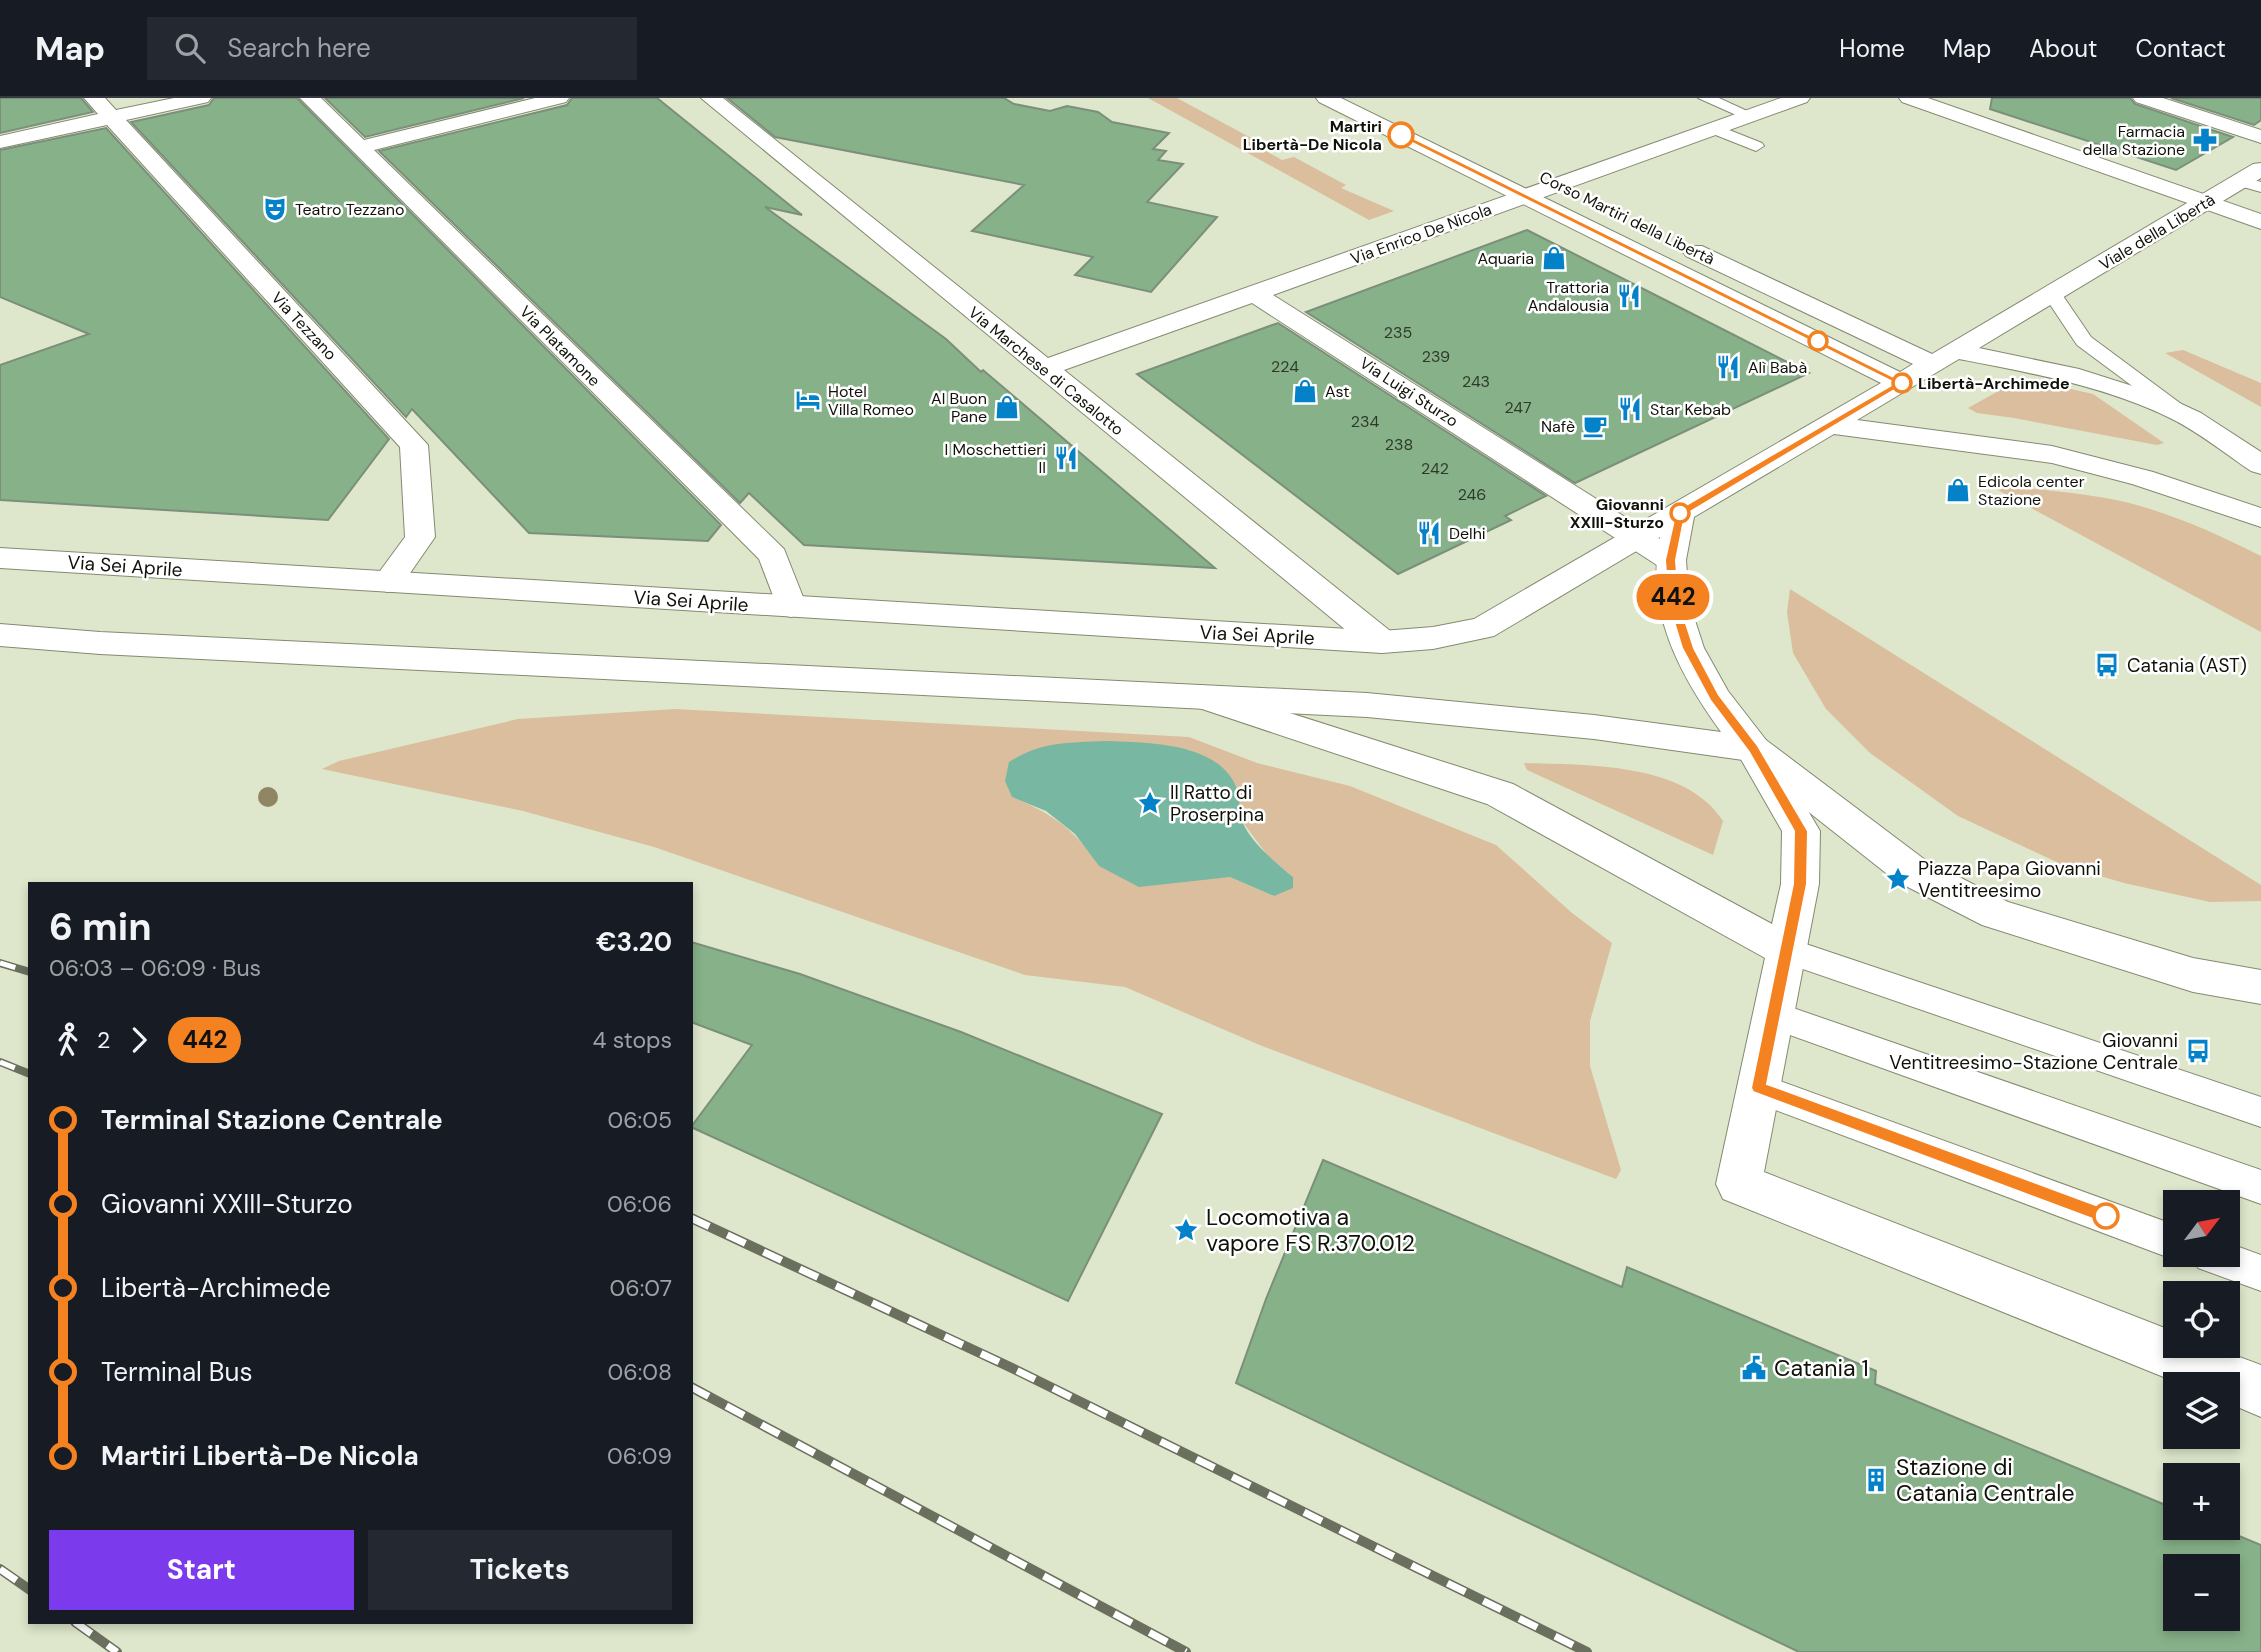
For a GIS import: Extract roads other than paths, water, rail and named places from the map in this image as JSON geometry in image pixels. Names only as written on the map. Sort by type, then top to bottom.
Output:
[{"type":"street","name":"Via Tezzano","points":[[93,98],[414,445],[420,537],[388,582]]},
{"type":"street","points":[[0,142],[201,98]]},
{"type":"street","name":"Via Platamone","points":[[310,98],[772,556],[791,607]]},
{"type":"street","points":[[359,147],[559,98]]},
{"type":"street","name":"Via Marchese di Casalotto","points":[[711,98],[1381,642]]},
{"type":"street","name":"Corso Martiri della Libertà","points":[[1326,98],[1902,383]]},
{"type":"street","name":"Via Enrico De Nicola","points":[[1043,369],[1800,98]]},
{"type":"street","points":[[1909,98],[2261,222]]},
{"type":"street","points":[[2143,98],[2261,137]]},
{"type":"street","name":"Viale della Libertà","points":[[1680,513],[2207,203],[2252,184],[2261,169]]},
{"type":"street","name":"Corso Martiri della Libertà","points":[[1536,175],[1582,197]]},
{"type":"street","name":"Corso Martiri della Libertà","points":[[1680,243],[1876,338],[1944,358],[2032,365],[2101,383],[2181,413],[2261,466]]},
{"type":"street","name":"Via Luigi Sturzo","points":[[1255,293],[1671,560]]},
{"type":"street","points":[[1831,425],[2021,449],[2105,467],[2192,492],[2261,518]]},
{"type":"street","points":[[1680,513],[1671,560],[1673,602],[1688,648],[1714,697],[1753,749],[1801,831],[1800,884],[1740,1184],[2261,1391]]},
{"type":"street","name":"Via Sei Aprile","points":[[0,558],[1381,642],[1433,638],[1483,628],[1680,513]]},
{"type":"street","points":[[0,635],[100,643],[1367,705],[1594,727],[1753,749],[1910,870],[1996,914],[2193,975],[2261,987]]},
{"type":"street","points":[[1202,697],[1500,794],[1785,950]]},
{"type":"lane","points":[[1706,98],[1750,116]]},
{"type":"lane","points":[[1714,129],[1756,146]]},
{"type":"lane","points":[[2052,294],[2084,341],[2181,413]]},
{"type":"lane","points":[[1785,950],[2261,1112]]},
{"type":"lane","points":[[1773,1015],[2261,1187]]},
{"type":"lane","points":[[1758,1088],[2163,1238]]},
{"type":"lane","points":[[2240,1265],[2261,1273]]},
{"type":"railway","points":[[0,963],[28,971]]},
{"type":"railway","points":[[0,1062],[28,1073]]},
{"type":"railway","points":[[693,1219],[1012,1368],[1587,1652]]},
{"type":"railway","points":[[693,1388],[1186,1652]]},
{"type":"railway","points":[[0,1569],[28,1589]]},
{"type":"railway","points":[[78,1624],[117,1652]]},
{"type":"place","name":"Martiri Libertà-De Nicola","points":[[1401,135]]},
{"type":"place","name":"Farmacia della Stazione","points":[[2205,140]]},
{"type":"place","name":"Teatro Tezzano","points":[[275,209]]},
{"type":"place","name":"Aquaria","points":[[1554,258]]},
{"type":"place","name":"Trattoria Andalousia","points":[[1629,296]]},
{"type":"place","name":"Alì Babà","points":[[1728,367]]},
{"type":"place","name":"Libertà-Archimede","points":[[1902,383]]},
{"type":"place","name":"Ast","points":[[1305,391]]},
{"type":"place","name":"Hotel Villa Romeo","points":[[808,400]]},
{"type":"place","name":"Al Buon Pane","points":[[1007,407]]},
{"type":"place","name":"Star Kebab","points":[[1630,409]]},
{"type":"place","name":"Nafè","points":[[1595,426]]},
{"type":"place","name":"I Moschettieri II","points":[[1066,458]]},
{"type":"place","name":"Edicola center Stazione","points":[[1958,490]]},
{"type":"place","name":"Giovanni XXIII-Sturzo","points":[[1680,513]]},
{"type":"place","name":"Delhi","points":[[1429,533]]},
{"type":"place","name":"Catania (AST)","points":[[2107,665]]},
{"type":"place","name":"Il Ratto di Proserpina","points":[[1150,803]]},
{"type":"place","name":"Piazza Papa Giovanni Ventitreesimo","points":[[1898,879]]},
{"type":"place","name":"Giovanni Ventitreesimo-Stazione Centrale","points":[[2198,1051]]},
{"type":"place","name":"Locomotiva a vapore FS R.370.012","points":[[1186,1230]]},
{"type":"place","name":"Catania 1","points":[[1754,1368]]},
{"type":"place","name":"Stazione di Catania Centrale","points":[[1876,1480]]}]
